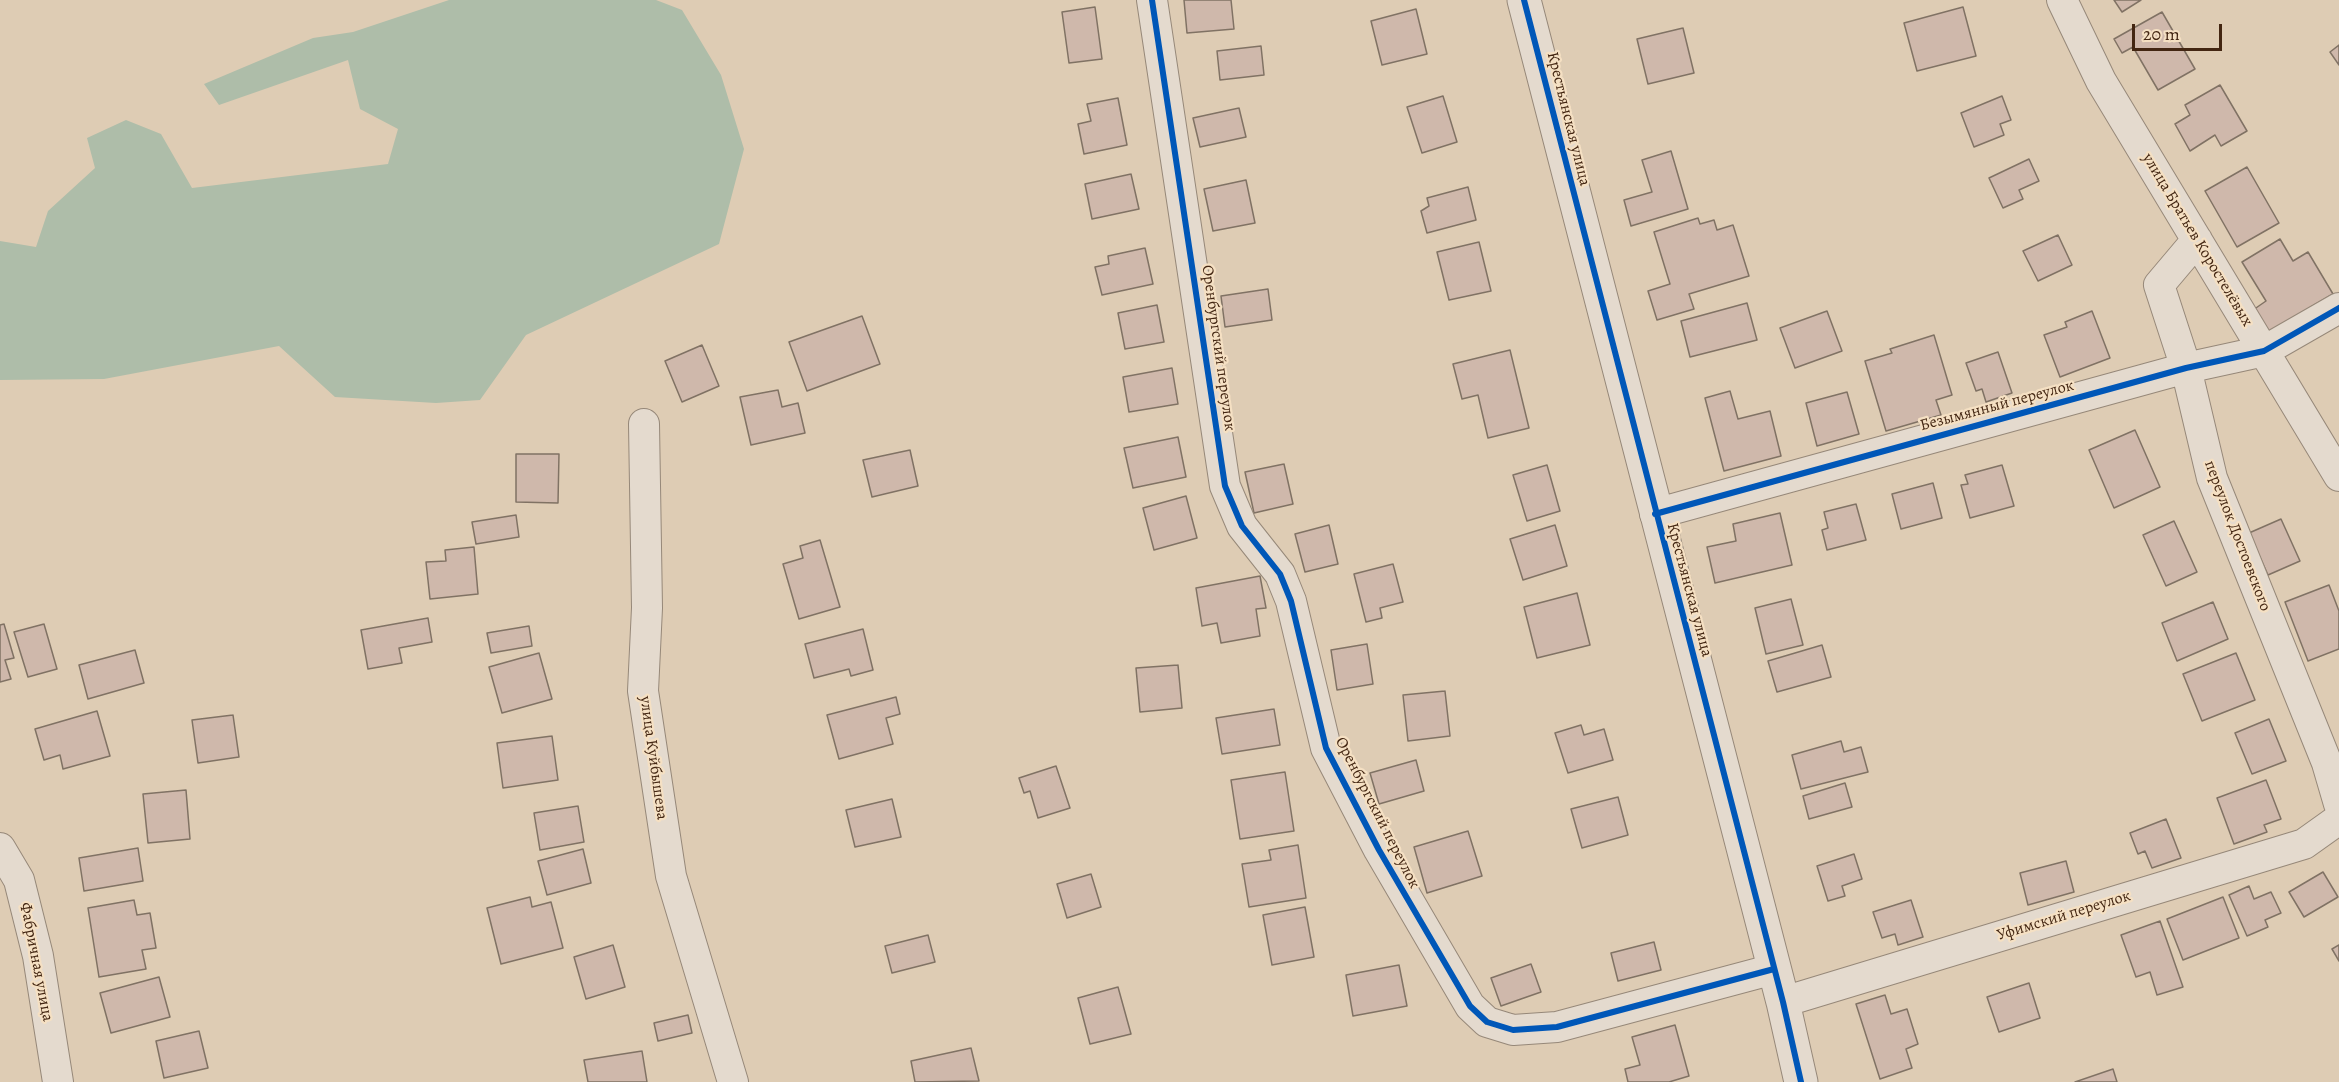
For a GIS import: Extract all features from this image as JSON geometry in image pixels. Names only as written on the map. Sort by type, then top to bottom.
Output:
[{"type":"street","name":"Оренбургский переулок","points":[[1152,0],[1225,486],[1242,526],[1280,574],[1291,600],[1326,748],[1379,850],[1470,1006],[1487,1022],[1513,1030],[1557,1027],[1774,969]]},
{"type":"street","name":"Крестьянская улица","points":[[1524,0],[1655,514],[1783,1002],[1801,1082]]},
{"type":"street","name":"улица Братьев Коростелёвых","points":[[2062,0],[2102,81],[2339,476]]},
{"type":"street","name":"переулок Достоевского","points":[[2197,240],[2159,285],[2186,368],[2212,478],[2327,763],[2339,804]]},
{"type":"street","name":"Безымянный переулок","points":[[1655,514],[2186,368],[2264,351],[2339,308]]},
{"type":"street","name":"улица Куйбышева","points":[[644,424],[647,608],[643,691],[671,876],[733,1082]]},
{"type":"street","name":"Уфимский переулок","points":[[1783,1002],[2304,844],[2339,819]]},
{"type":"street","name":"Фабричная улица","points":[[0,848],[19,880],[38,956],[58,1082]]},
{"type":"shaded area","points":[[449,0],[656,0],[682,10],[721,75],[744,149],[719,244],[526,335],[480,400],[436,403],[335,397],[279,346],[104,379],[0,380],[0,241],[36,247],[48,211],[95,168],[87,138],[126,120],[161,134],[192,188],[388,164],[398,129],[360,109],[348,60],[219,105],[204,84],[313,38],[353,32]]},
{"type":"building","points":[[1184,0],[1231,0],[1234,29],[1187,33]]},
{"type":"building","points":[[2114,0],[2141,0],[2122,12]]},
{"type":"building","points":[[1095,7],[1102,59],[1069,63],[1062,12]]},
{"type":"building","points":[[1963,7],[1976,56],[1917,71],[1904,23]]},
{"type":"building","points":[[1416,9],[1427,54],[1382,65],[1371,21]]},
{"type":"building","points":[[2162,12],[2195,69],[2158,90],[2133,47],[2122,53],[2114,39]]},
{"type":"building","points":[[1683,28],[1694,73],[1648,84],[1637,39]]},
{"type":"building","points":[[2339,45],[2339,65],[2330,52]]},
{"type":"building","points":[[1261,46],[1264,75],[1220,80],[1217,51]]},
{"type":"building","points":[[2220,85],[2247,131],[2221,146],[2215,135],[2190,151],[2175,124],[2190,115],[2185,105]]},
{"type":"building","points":[[1443,96],[1457,142],[1422,153],[1407,107]]},
{"type":"building","points":[[2002,96],[2011,120],[2000,124],[2004,135],[1974,147],[1961,113]]},
{"type":"building","points":[[1118,98],[1127,145],[1084,154],[1078,124],[1091,121],[1087,104]]},
{"type":"building","points":[[1239,108],[1246,137],[1200,147],[1193,118]]},
{"type":"building","points":[[1671,151],[1688,209],[1631,226],[1624,200],[1652,192],[1642,160]]},
{"type":"building","points":[[2029,159],[2039,181],[2019,190],[2023,199],[2003,208],[1989,178]]},
{"type":"building","points":[[2247,167],[2279,223],[2237,247],[2205,191]]},
{"type":"building","points":[[1131,174],[1139,209],[1092,219],[1085,184]]},
{"type":"building","points":[[1246,180],[1255,223],[1213,231],[1204,189]]},
{"type":"building","points":[[1468,187],[1476,220],[1427,233],[1421,211],[1429,206],[1427,198]]},
{"type":"building","points":[[1698,218],[1700,224],[1714,220],[1717,230],[1733,225],[1749,276],[1689,294],[1694,309],[1657,320],[1648,291],[1670,284],[1654,232]]},
{"type":"building","points":[[2058,235],[2072,265],[2038,281],[2023,251]]},
{"type":"building","points":[[2280,239],[2293,261],[2308,252],[2333,294],[2267,333],[2253,310],[2266,301],[2242,262]]},
{"type":"building","points":[[1479,242],[1491,291],[1449,300],[1437,252]]},
{"type":"building","points":[[1145,248],[1153,284],[1102,295],[1095,267],[1109,264],[1108,256]]},
{"type":"building","points":[[1268,289],[1272,320],[1225,327],[1221,296]]},
{"type":"building","points":[[1747,303],[1757,340],[1690,357],[1681,321]]},
{"type":"building","points":[[1157,305],[1164,342],[1125,349],[1118,313]]},
{"type":"building","points":[[1827,311],[1842,351],[1795,368],[1780,328]]},
{"type":"building","points":[[2092,311],[2110,358],[2060,377],[2044,335],[2067,327],[2065,322]]},
{"type":"building","points":[[862,316],[880,364],[807,391],[789,342]]},
{"type":"building","points":[[1934,335],[1952,395],[1936,400],[1941,415],[1886,431],[1865,361],[1892,353],[1890,349]]},
{"type":"building","points":[[702,345],[719,386],[682,402],[665,361]]},
{"type":"building","points":[[1510,350],[1529,428],[1488,438],[1478,395],[1462,399],[1453,364]]},
{"type":"building","points":[[1998,352],[2012,393],[1986,402],[1982,389],[1976,391],[1966,363]]},
{"type":"building","points":[[1172,368],[1178,404],[1129,412],[1123,377]]},
{"type":"building","points":[[778,390],[782,407],[798,403],[805,433],[751,445],[740,397]]},
{"type":"building","points":[[1730,391],[1738,419],[1770,411],[1781,456],[1724,471],[1705,398]]},
{"type":"building","points":[[1847,392],[1859,434],[1817,446],[1806,403]]},
{"type":"building","points":[[2135,430],[2160,487],[2114,508],[2089,450]]},
{"type":"building","points":[[1178,437],[1186,477],[1133,488],[1124,448]]},
{"type":"building","points":[[910,450],[918,486],[872,497],[863,460]]},
{"type":"building","points":[[516,454],[559,454],[558,503],[516,502]]},
{"type":"building","points":[[1284,464],[1293,504],[1254,513],[1245,472]]},
{"type":"building","points":[[1547,465],[1560,511],[1527,521],[1513,475]]},
{"type":"building","points":[[2002,465],[2014,506],[1970,518],[1961,485],[1968,484],[1965,475]]},
{"type":"building","points":[[1933,483],[1942,518],[1901,529],[1892,494]]},
{"type":"building","points":[[1186,496],[1197,538],[1154,550],[1143,508]]},
{"type":"building","points":[[1856,504],[1866,540],[1827,550],[1822,530],[1828,528],[1824,512]]},
{"type":"building","points":[[1780,513],[1792,565],[1715,583],[1707,547],[1736,541],[1733,524]]},
{"type":"building","points":[[516,515],[519,537],[476,544],[472,522]]},
{"type":"building","points":[[2281,519],[2300,561],[2268,575],[2249,533]]},
{"type":"building","points":[[2174,521],[2197,572],[2166,586],[2143,535]]},
{"type":"building","points":[[1329,525],[1338,564],[1305,572],[1295,534]]},
{"type":"building","points":[[1555,525],[1567,566],[1523,580],[1510,539]]},
{"type":"building","points":[[820,540],[840,607],[799,619],[783,564],[803,558],[800,546]]},
{"type":"building","points":[[474,547],[478,594],[430,599],[426,562],[446,561],[445,550]]},
{"type":"building","points":[[1393,564],[1403,602],[1380,608],[1382,618],[1366,622],[1354,574]]},
{"type":"building","points":[[1260,576],[1266,608],[1256,609],[1260,636],[1221,643],[1217,623],[1202,626],[1196,588]]},
{"type":"building","points":[[2329,585],[2339,611],[2339,649],[2308,661],[2285,602]]},
{"type":"building","points":[[1577,593],[1590,645],[1537,658],[1524,607]]},
{"type":"building","points":[[1791,599],[1803,645],[1766,654],[1755,608]]},
{"type":"building","points":[[2213,602],[2228,639],[2177,661],[2162,623]]},
{"type":"building","points":[[428,618],[432,642],[399,648],[402,663],[368,669],[361,630]]},
{"type":"building","points":[[4,624],[14,658],[5,660],[11,679],[0,682],[0,625]]},
{"type":"building","points":[[44,624],[57,669],[28,677],[14,632]]},
{"type":"building","points":[[529,626],[532,646],[491,653],[487,633]]},
{"type":"building","points":[[863,629],[873,670],[851,676],[849,669],[814,678],[805,644]]},
{"type":"building","points":[[1367,644],[1373,684],[1337,690],[1331,650]]},
{"type":"building","points":[[1822,645],[1831,677],[1777,692],[1768,661]]},
{"type":"building","points":[[135,650],[144,683],[88,699],[79,665]]},
{"type":"building","points":[[539,653],[552,699],[502,713],[489,667]]},
{"type":"building","points":[[2236,653],[2255,700],[2202,721],[2183,674]]},
{"type":"building","points":[[1178,665],[1182,708],[1140,712],[1136,668]]},
{"type":"building","points":[[1445,691],[1450,736],[1408,741],[1403,695]]},
{"type":"building","points":[[896,697],[900,714],[886,718],[893,744],[839,759],[827,715]]},
{"type":"building","points":[[1274,709],[1280,745],[1222,754],[1216,718]]},
{"type":"building","points":[[97,711],[110,756],[63,769],[60,755],[44,760],[35,729]]},
{"type":"building","points":[[233,715],[239,757],[198,763],[192,720]]},
{"type":"building","points":[[2269,719],[2286,761],[2252,774],[2235,733]]},
{"type":"building","points":[[1581,725],[1584,735],[1604,729],[1613,760],[1568,773],[1555,733]]},
{"type":"building","points":[[552,736],[558,780],[503,788],[497,743]]},
{"type":"building","points":[[1841,741],[1844,752],[1861,747],[1868,772],[1801,789],[1792,755]]},
{"type":"building","points":[[1416,760],[1424,791],[1379,804],[1370,773]]},
{"type":"building","points":[[1056,766],[1070,808],[1038,818],[1030,791],[1024,793],[1019,778]]},
{"type":"building","points":[[1285,772],[1294,831],[1240,839],[1231,780]]},
{"type":"building","points":[[2266,780],[2281,819],[2264,825],[2267,832],[2234,844],[2217,798]]},
{"type":"building","points":[[1845,783],[1852,807],[1809,819],[1803,796]]},
{"type":"building","points":[[186,790],[190,839],[148,843],[143,794]]},
{"type":"building","points":[[1618,797],[1628,835],[1582,848],[1571,809]]},
{"type":"building","points":[[892,799],[901,837],[855,847],[846,810]]},
{"type":"building","points":[[578,806],[584,842],[540,850],[534,813]]},
{"type":"building","points":[[2166,819],[2181,858],[2152,868],[2145,851],[2138,854],[2130,833]]},
{"type":"building","points":[[1468,831],[1482,876],[1427,893],[1414,847]]},
{"type":"building","points":[[1298,845],[1306,898],[1249,907],[1242,864],[1271,860],[1269,850]]},
{"type":"building","points":[[138,848],[143,881],[84,891],[79,858]]},
{"type":"building","points":[[583,849],[591,883],[547,895],[538,861]]},
{"type":"building","points":[[1854,854],[1862,879],[1842,886],[1845,896],[1828,901],[1817,866]]},
{"type":"building","points":[[2066,861],[2074,892],[2028,905],[2020,873]]},
{"type":"building","points":[[2323,872],[2338,897],[2304,917],[2289,892]]},
{"type":"building","points":[[1091,874],[1101,907],[1067,918],[1057,884]]},
{"type":"building","points":[[2249,886],[2254,899],[2271,892],[2281,913],[2265,920],[2268,927],[2247,936],[2229,895]]},
{"type":"building","points":[[530,897],[532,907],[551,902],[563,948],[501,964],[487,908]]},
{"type":"building","points":[[2223,897],[2239,938],[2183,960],[2167,919]]},
{"type":"building","points":[[134,900],[137,915],[150,913],[156,948],[142,950],[146,969],[99,977],[88,908]]},
{"type":"building","points":[[1911,900],[1923,937],[1898,945],[1895,934],[1882,938],[1873,912]]},
{"type":"building","points":[[1305,907],[1314,957],[1272,965],[1263,915]]},
{"type":"building","points":[[2160,921],[2183,987],[2157,995],[2150,972],[2136,977],[2121,935]]},
{"type":"building","points":[[928,935],[935,962],[892,973],[885,946]]},
{"type":"building","points":[[1654,942],[1661,970],[1618,981],[1611,953]]},
{"type":"building","points":[[613,945],[625,987],[586,999],[574,957]]},
{"type":"building","points":[[2339,945],[2339,961],[2332,949]]},
{"type":"building","points":[[1531,964],[1541,992],[1501,1006],[1491,978]]},
{"type":"building","points":[[1399,965],[1407,1006],[1353,1016],[1346,975]]},
{"type":"building","points":[[159,977],[170,1017],[111,1033],[100,993]]},
{"type":"building","points":[[2029,983],[2040,1018],[1999,1032],[1987,997]]},
{"type":"building","points":[[1118,987],[1131,1034],[1090,1044],[1078,998]]},
{"type":"building","points":[[1885,995],[1891,1014],[1907,1009],[1918,1044],[1906,1049],[1912,1068],[1880,1079],[1856,1004]]},
{"type":"building","points":[[688,1015],[692,1033],[658,1041],[654,1023]]},
{"type":"building","points":[[1675,1025],[1689,1076],[1669,1082],[1628,1082],[1625,1069],[1640,1065],[1632,1037]]},
{"type":"building","points":[[199,1031],[208,1068],[164,1078],[156,1041]]},
{"type":"building","points":[[971,1048],[979,1081],[915,1082],[911,1061]]},
{"type":"building","points":[[642,1051],[647,1082],[588,1082],[584,1060]]},
{"type":"building","points":[[2113,1069],[2117,1082],[2075,1082]]},
{"type":"cycle path","points":[[1152,0],[1225,486],[1242,526],[1280,574],[1291,601],[1326,748],[1379,850],[1470,1006],[1487,1022],[1513,1030],[1557,1027],[1774,969]]},
{"type":"cycle path","points":[[1524,0],[1783,1002],[1801,1082]]},
{"type":"cycle path","points":[[1655,514],[2186,368],[2264,351],[2339,308]]}]
